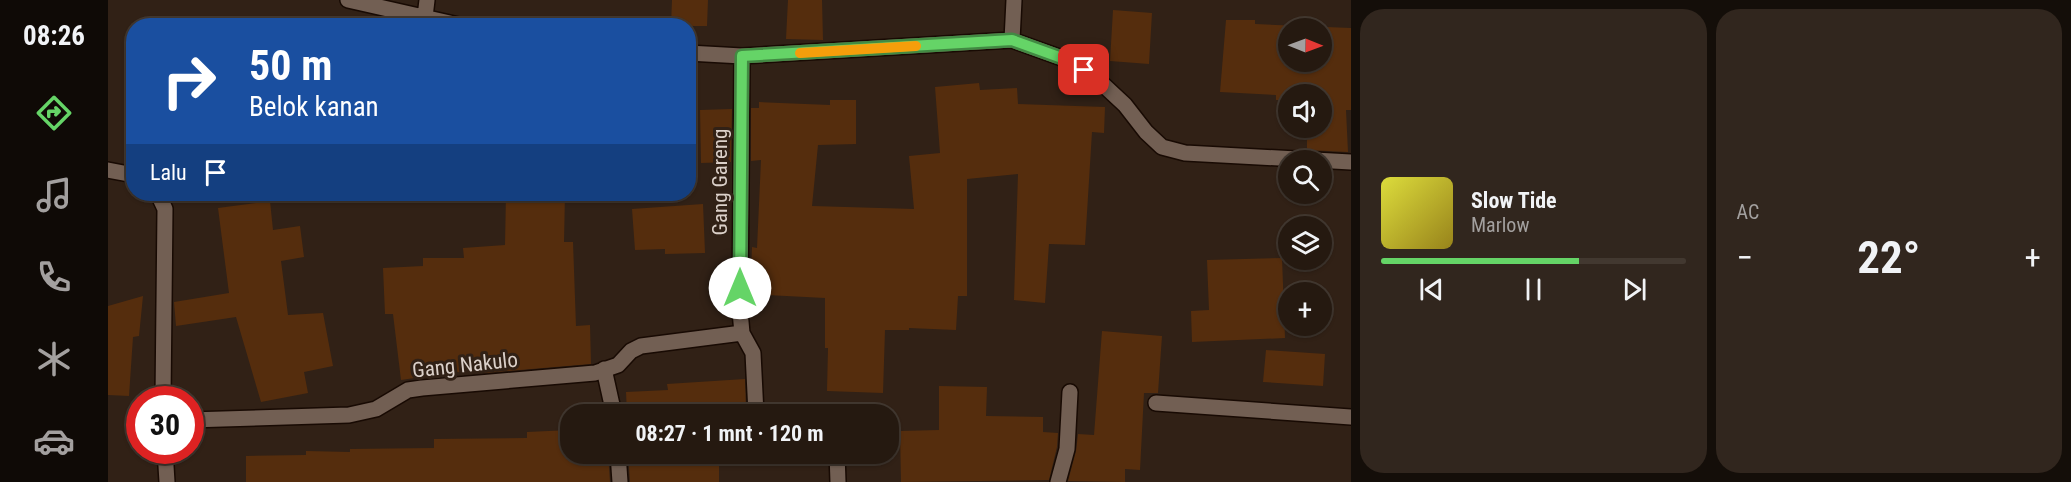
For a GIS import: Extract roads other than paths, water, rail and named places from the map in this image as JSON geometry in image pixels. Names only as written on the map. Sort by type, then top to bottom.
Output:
[{"type":"street","points":[[348,0],[429,18]]},
{"type":"street","points":[[425,17],[426,0]]},
{"type":"street","points":[[1012,40],[1014,0]]},
{"type":"street","points":[[696,53],[742,56],[1012,40],[1073,62],[1095,77],[1162,147],[1185,153],[1351,162]]},
{"type":"street","name":"Gang Gareng","points":[[742,56],[740,311],[742,333],[753,353],[756,404]]},
{"type":"street","points":[[108,170],[126,174]]},
{"type":"street","points":[[161,201],[165,209],[163,386]]},
{"type":"street","points":[[612,404],[604,369],[618,365],[631,351],[641,346],[742,333]]},
{"type":"street","name":"Gang Nakulo","points":[[204,420],[348,415],[376,409],[415,389],[571,376],[604,369]]},
{"type":"street","points":[[1058,482],[1066,449],[1070,392]]},
{"type":"street","points":[[1156,404],[1351,417]]},
{"type":"street","points":[[166,464],[167,482]]},
{"type":"street","points":[[619,464],[620,482]]},
{"type":"street","points":[[837,464],[838,482]]}]
